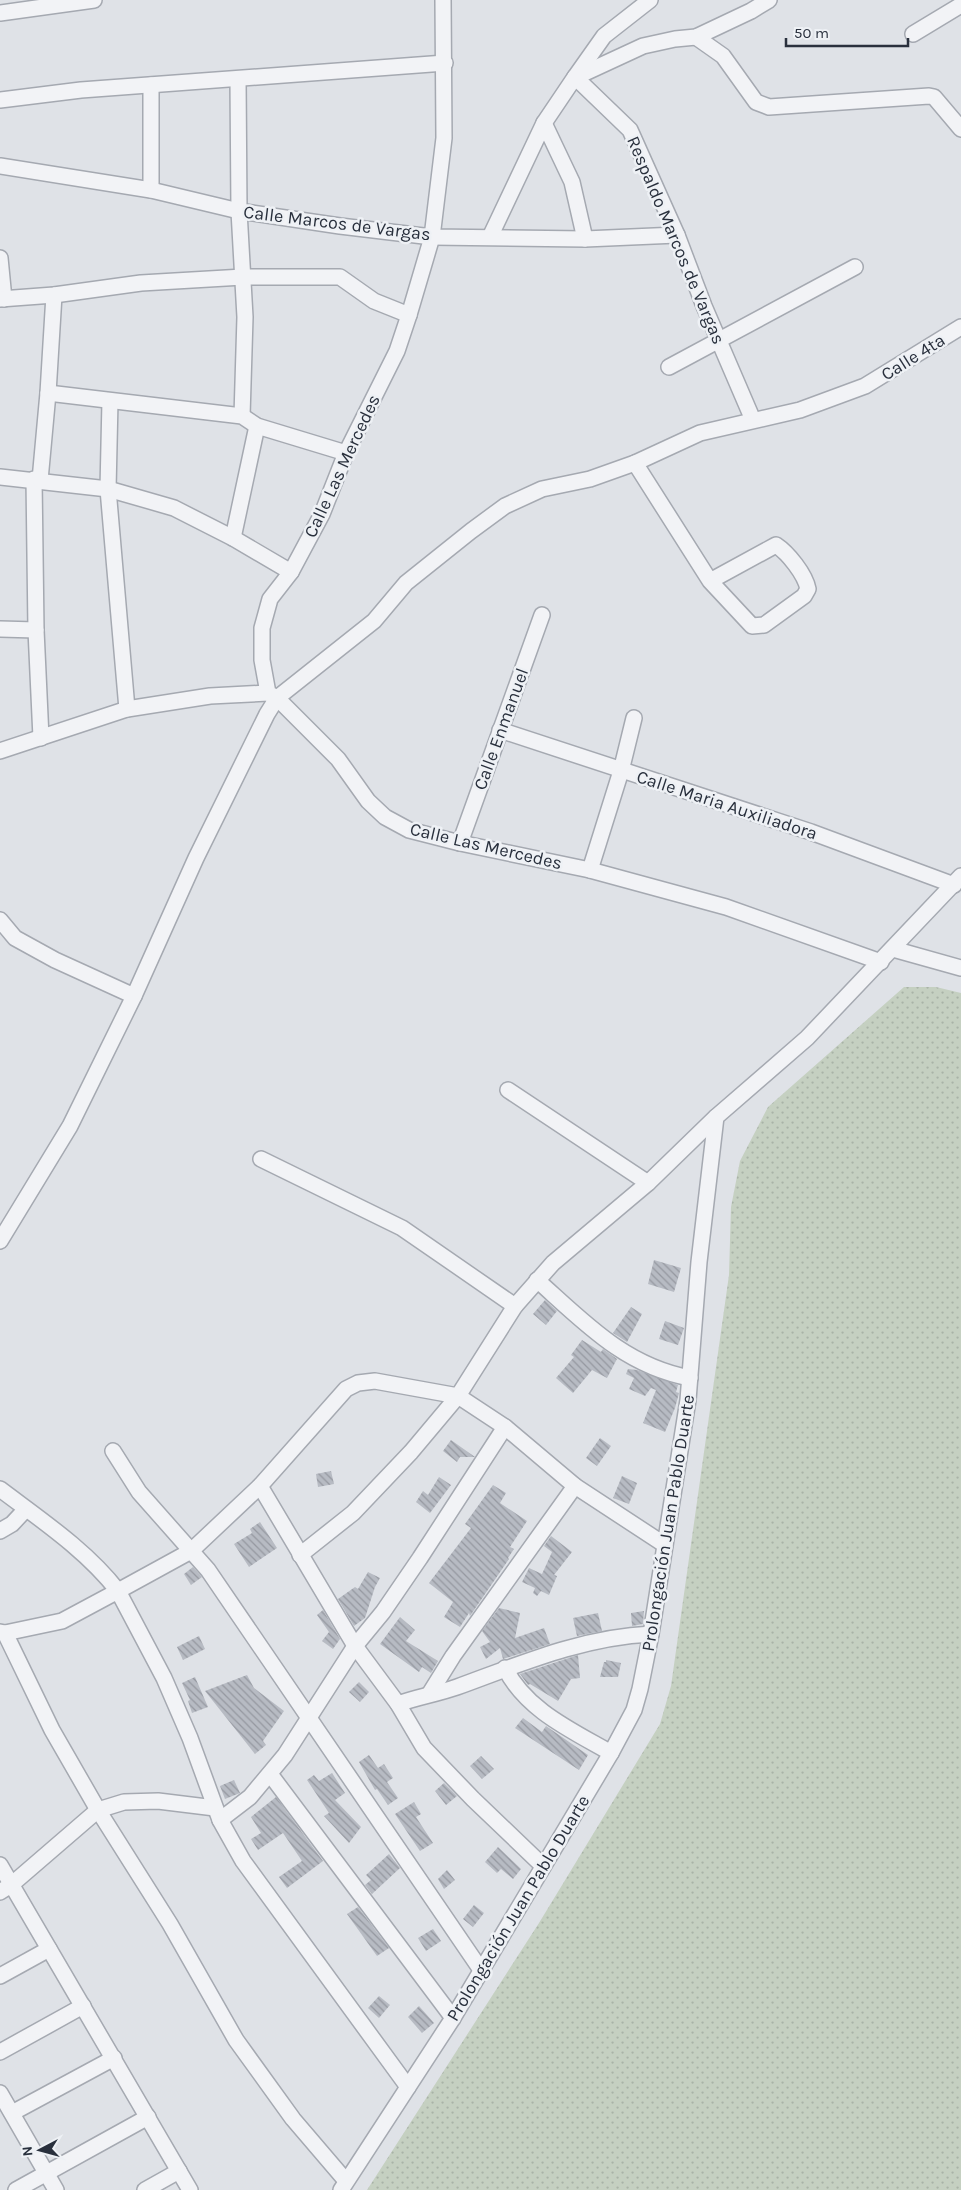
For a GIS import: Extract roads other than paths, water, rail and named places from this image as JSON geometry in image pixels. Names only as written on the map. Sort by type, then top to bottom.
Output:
[{"type":"street","points":[[0,13],[94,0]]},
{"type":"street","name":"Calle Las Mercedes","points":[[444,0],[444,138],[432,237],[410,315],[397,351],[346,453],[322,514],[291,572],[270,599],[262,628],[262,660],[273,696],[338,759],[368,801],[385,817],[409,830],[460,843],[590,870],[726,907],[881,962]]},
{"type":"street","points":[[490,237],[544,123],[574,77],[604,36],[650,0]]},
{"type":"street","points":[[574,77],[642,46],[696,37],[751,11],[769,0]]},
{"type":"street","points":[[913,34],[961,5]]},
{"type":"street","points":[[696,37],[723,56],[756,102],[769,107],[929,96],[934,98],[961,129]]},
{"type":"street","points":[[0,100],[81,90],[445,63]]},
{"type":"street","name":"Respaldo Marcos de Vargas","points":[[574,77],[630,130],[677,236],[719,342],[753,420]]},
{"type":"street","points":[[238,79],[239,212],[245,317],[242,416]]},
{"type":"street","points":[[151,85],[151,190]]},
{"type":"street","points":[[544,123],[572,182],[585,239]]},
{"type":"street","name":"Calle Marcos de Vargas","points":[[0,166],[151,190],[239,212],[432,237],[585,239],[677,236]]},
{"type":"street","points":[[0,258],[2,299],[54,295],[141,283],[243,277],[340,277],[374,301],[410,315]]},
{"type":"street","points":[[669,367],[719,342],[855,267]]},
{"type":"street","points":[[41,738],[36,630],[37,479],[48,393],[54,295]]},
{"type":"street","name":"Calle 4ta","points":[[273,696],[374,621],[406,582],[506,506],[542,489],[590,479],[635,463],[700,433],[800,410],[865,386],[961,328]]},
{"type":"street","points":[[48,393],[242,416],[257,426],[346,453]]},
{"type":"street","points":[[110,401],[108,489],[127,709]]},
{"type":"street","points":[[233,538],[257,426]]},
{"type":"street","points":[[635,463],[710,581],[752,626],[764,625],[804,596],[808,589],[807,582],[783,550],[776,545],[710,581]]},
{"type":"street","points":[[0,477],[37,479],[108,489],[174,508],[233,538],[291,572]]},
{"type":"street","name":"Calle Enmanuel","points":[[460,843],[542,615]]},
{"type":"street","points":[[0,630],[36,630]]},
{"type":"street","points":[[0,751],[127,709],[210,696],[273,696],[267,714],[196,858],[134,996],[70,1126],[0,1241]]},
{"type":"street","points":[[590,870],[621,771],[634,718]]},
{"type":"street","name":"Calle Maria Auxiliadora","points":[[500,730],[957,880]]},
{"type":"street","points":[[300,1555],[353,1513],[412,1452],[458,1396],[515,1306],[553,1263],[648,1183],[716,1117],[807,1038],[957,880]]},
{"type":"street","points":[[0,920],[15,938],[55,960],[134,996]]},
{"type":"street","points":[[893,949],[961,968]]},
{"type":"street","points":[[508,1090],[648,1183]]},
{"type":"street","name":"Prolongación Juan Pablo Duarte","points":[[344,2186],[453,2018],[611,1753],[634,1710],[651,1634],[690,1378],[699,1262],[716,1117]]},
{"type":"street","points":[[261,1159],[402,1228],[515,1306]]},
{"type":"street","points":[[537,1280],[585,1323],[634,1360],[656,1370],[690,1378]]},
{"type":"street","points":[[344,2186],[236,2040],[170,1924],[98,1810],[52,1730],[2,1632],[62,1621],[191,1551],[260,1486],[351,1385],[376,1382],[458,1396],[505,1427],[575,1486],[666,1545]]},
{"type":"street","points":[[5,1888],[98,1810],[124,1802],[158,1801],[218,1814],[250,1797],[270,1774],[309,1718],[355,1646],[388,1604],[505,1427]]},
{"type":"street","points":[[113,1451],[138,1492],[208,1570],[481,1970]]},
{"type":"street","points":[[260,1486],[355,1646],[398,1704],[424,1748],[543,1866]]},
{"type":"street","points":[[430,1693],[458,1648],[575,1486]]},
{"type":"street","points":[[0,1489],[80,1551],[105,1574],[118,1591],[164,1678],[190,1738],[218,1814],[243,1861],[408,2087]]},
{"type":"street","points":[[0,1531],[12,1524],[26,1509]]},
{"type":"street","points":[[398,1704],[430,1693],[455,1688],[505,1668],[601,1640],[623,1635],[651,1634]]},
{"type":"street","points":[[505,1668],[512,1682],[524,1696],[552,1719],[611,1753]]},
{"type":"street","points":[[270,1774],[453,2018]]},
{"type":"street","points":[[0,1866],[5,1888],[49,1949],[190,2190]]},
{"type":"street","points":[[0,1976],[49,1949]]},
{"type":"street","points":[[0,2052],[83,2006]]},
{"type":"street","points":[[12,2113],[114,2058]]},
{"type":"street","points":[[0,2093],[56,2190]]},
{"type":"street","points":[[16,2190],[148,2117]]},
{"type":"street","points":[[145,2190],[178,2171]]}]
